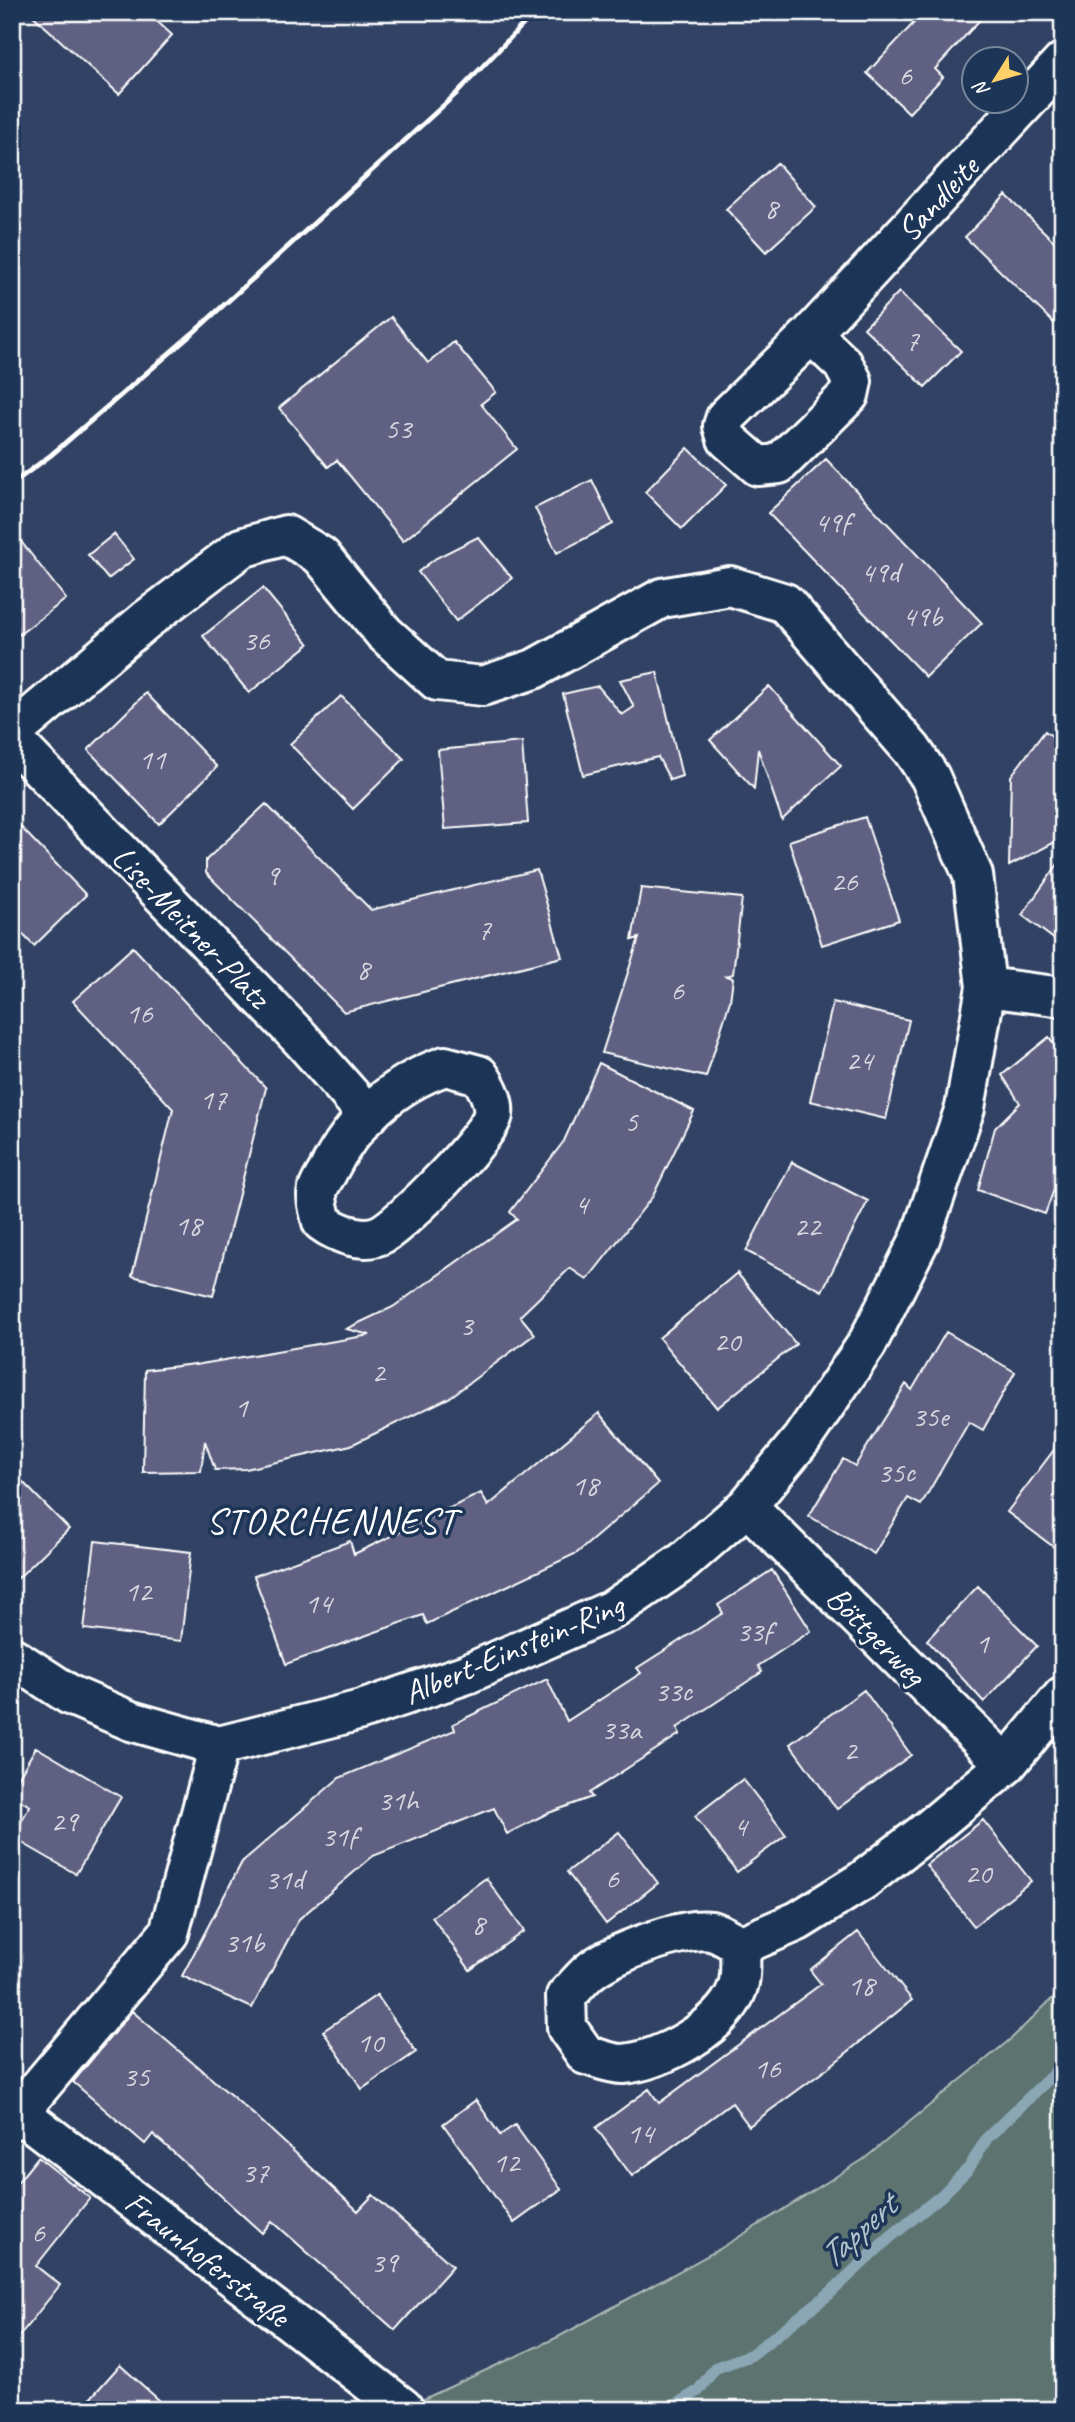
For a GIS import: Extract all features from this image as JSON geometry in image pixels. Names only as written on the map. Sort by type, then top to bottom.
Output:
[{"type":"street","name":"Sandleite","points":[[811,334],[1063,62]]},
{"type":"street","name":"Albert-Einstein-Ring","points":[[12,733],[146,620],[241,548],[286,535],[321,556],[384,634],[437,681],[483,686],[534,669],[662,598],[730,586],[785,603],[912,750],[930,777],[973,875],[986,987],[965,1108],[920,1239],[867,1345],[802,1439],[747,1506],[684,1562],[614,1609],[467,1675],[361,1710],[219,1746]]},
{"type":"street","name":"Lise-Meitner-Platz","points":[[12,739],[301,1039],[368,1115]]},
{"type":"street","points":[[986,987],[1063,997]]},
{"type":"street","points":[[445,1066],[479,1074],[489,1090],[493,1115],[476,1142],[440,1183],[402,1218],[381,1235],[358,1237],[337,1233],[322,1222],[317,1193],[340,1145],[368,1115],[400,1087],[422,1074],[445,1066]]},
{"type":"street","name":"Böttgerweg","points":[[747,1506],[1006,1765]]},
{"type":"street","points":[[12,1657],[70,1695],[131,1721],[219,1746],[169,1933],[15,2114]]},
{"type":"street","points":[[740,1946],[798,1921],[862,1881],[928,1830],[1006,1765],[1063,1696]]},
{"type":"street","points":[[711,1931],[740,1946],[738,1988],[722,2015],[692,2039],[650,2057],[621,2064],[586,2055],[567,2028],[566,1996],[590,1971],[613,1957],[646,1942],[711,1931]]},
{"type":"street","name":"Fraunhoferstraße","points":[[15,2114],[403,2408]]},
{"type":"green space","points":[[1063,1988],[1063,2410],[400,2410],[560,2336],[718,2250],[864,2159],[1012,2038]]},
{"type":"building","points":[[29,12],[147,12],[172,35],[119,94]]},
{"type":"building","points":[[924,12],[987,12],[935,69],[943,77],[909,113],[867,73]]},
{"type":"building","points":[[777,163],[816,207],[766,252],[726,209]]},
{"type":"building","points":[[1006,195],[1063,250],[1063,332],[965,237]]},
{"type":"building","points":[[899,292],[961,351],[925,387],[864,328]]},
{"type":"building","points":[[391,317],[428,363],[454,342],[496,392],[481,404],[517,449],[403,541],[337,460],[328,467],[279,408]]},
{"type":"building","points":[[688,448],[726,485],[682,529],[645,492]]},
{"type":"building","points":[[826,459],[982,623],[926,677],[768,513]]},
{"type":"building","points":[[592,480],[613,524],[557,553],[535,508]]},
{"type":"building","points":[[12,530],[66,599],[12,640]]},
{"type":"building","points":[[114,534],[134,559],[108,579],[88,555]]},
{"type":"building","points":[[478,537],[512,578],[456,621],[418,572],[436,558]]},
{"type":"building","points":[[263,588],[309,644],[249,693],[203,636]]},
{"type":"building","points":[[657,672],[682,776],[670,780],[658,757],[583,775],[563,694],[598,686],[622,715],[634,707],[620,680]]},
{"type":"building","points":[[769,686],[841,766],[782,820],[758,749],[754,789],[710,740]]},
{"type":"building","points":[[146,693],[217,767],[159,824],[88,750]]},
{"type":"building","points":[[341,696],[404,759],[353,809],[290,744]]},
{"type":"building","points":[[1045,731],[1063,744],[1063,838],[1009,866],[1011,776]]},
{"type":"building","points":[[522,742],[528,823],[445,829],[438,750]]},
{"type":"building","points":[[266,804],[371,910],[537,870],[562,957],[344,1012],[206,873],[206,860]]},
{"type":"building","points":[[865,817],[899,920],[822,945],[789,841]]},
{"type":"building","points":[[12,818],[86,895],[34,946],[12,923]]},
{"type":"building","points":[[1063,857],[1063,946],[1022,915]]},
{"type":"building","points":[[641,888],[742,898],[733,974],[726,976],[733,978],[730,1001],[706,1077],[602,1053],[639,938],[632,940]]},
{"type":"building","points":[[133,947],[266,1088],[213,1296],[132,1276],[173,1109],[73,1001]]},
{"type":"building","points":[[833,1002],[909,1020],[886,1119],[810,1101]]},
{"type":"building","points":[[1049,1037],[1063,1057],[1063,1165],[1045,1214],[978,1190],[995,1128],[1020,1103],[1002,1075]]},
{"type":"building","points":[[599,1063],[694,1111],[653,1196],[587,1280],[570,1268],[520,1316],[535,1334],[449,1398],[351,1445],[246,1469],[215,1470],[205,1441],[201,1471],[143,1472],[145,1370],[195,1365],[370,1335],[346,1329],[393,1307],[517,1219],[510,1212],[564,1141]]},
{"type":"building","points":[[792,1162],[868,1201],[822,1291],[746,1251]]},
{"type":"building","points":[[737,1273],[796,1344],[717,1408],[659,1338]]},
{"type":"building","points":[[946,1332],[1015,1372],[983,1430],[969,1422],[921,1505],[908,1498],[874,1554],[809,1516],[843,1459],[855,1466],[906,1384],[912,1390]]},
{"type":"building","points":[[599,1413],[658,1484],[577,1553],[427,1624],[423,1615],[286,1664],[254,1576],[350,1541],[354,1554],[481,1493],[488,1506]]},
{"type":"building","points":[[1063,1438],[1063,1554],[1007,1512]]},
{"type":"building","points":[[12,1471],[69,1529],[12,1584]]},
{"type":"building","points":[[95,1541],[191,1552],[181,1641],[84,1629]]},
{"type":"building","points":[[772,1570],[811,1631],[758,1666],[762,1672],[677,1728],[680,1734],[589,1793],[592,1797],[546,1814],[507,1834],[494,1808],[373,1856],[299,1919],[252,2008],[182,1976],[242,1862],[339,1778],[455,1730],[453,1724],[547,1679],[567,1721],[641,1673],[637,1668],[723,1613],[718,1605]]},
{"type":"building","points":[[978,1586],[1037,1646],[984,1702],[927,1640]]},
{"type":"building","points":[[864,1690],[911,1755],[837,1809],[790,1744]]},
{"type":"building","points":[[36,1747],[121,1797],[76,1874],[12,1837],[30,1806],[12,1796],[12,1789]]},
{"type":"building","points":[[743,1779],[786,1835],[737,1872],[695,1816]]},
{"type":"building","points":[[983,1820],[1031,1881],[974,1926],[926,1865]]},
{"type":"building","points":[[619,1832],[658,1883],[606,1924],[567,1872]]},
{"type":"building","points":[[486,1878],[524,1931],[470,1970],[432,1917]]},
{"type":"building","points":[[858,1932],[912,2000],[828,2068],[749,2126],[732,2103],[632,2176],[596,2128],[649,2089],[659,2103],[821,1984],[810,1970]]},
{"type":"building","points":[[377,1995],[416,2052],[362,2089],[323,2031]]},
{"type":"building","points":[[132,2011],[260,2120],[358,2211],[373,2195],[453,2266],[395,2330],[272,2221],[262,2233],[153,2134],[145,2144],[73,2082]]},
{"type":"building","points":[[476,2100],[500,2135],[515,2125],[561,2189],[514,2223],[443,2124]]},
{"type":"building","points":[[38,2157],[90,2198],[36,2266],[60,2285],[12,2345],[12,2189]]},
{"type":"building","points":[[120,2365],[170,2410],[80,2410]]},
{"type":"waterway","name":"Tappert","points":[[667,2410],[698,2391],[715,2368],[751,2355],[829,2294],[889,2238],[942,2195],[969,2168],[987,2138],[1063,2065]]},
{"type":"railway","points":[[12,484],[51,455],[193,333],[456,94],[535,12]]},
{"type":"district","name":"STORCHENNEST","points":[[332,1520]]}]
